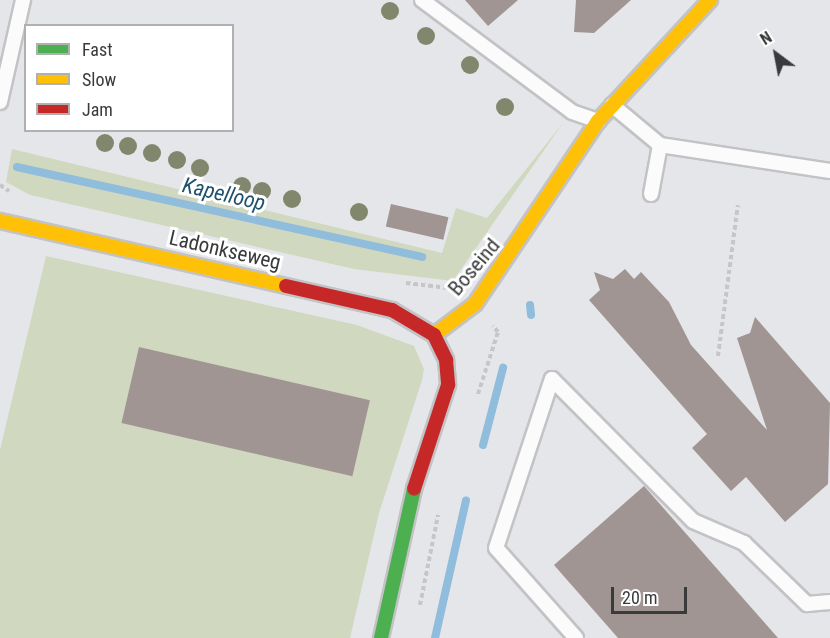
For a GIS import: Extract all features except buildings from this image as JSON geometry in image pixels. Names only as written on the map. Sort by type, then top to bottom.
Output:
[{"type":"street","name":"Boseind","points":[[434,335],[475,304],[502,270],[598,121],[710,0]]},
{"type":"street","name":"Ladonkseweg","points":[[0,220],[392,310],[415,319],[434,335]]},
{"type":"street","points":[[381,638],[405,515],[448,385],[446,360],[434,335]]},
{"type":"lane","points":[[0,102],[23,0]]},
{"type":"lane","points":[[422,0],[572,112],[598,121]]},
{"type":"lane","points":[[612,105],[660,145],[830,171]]},
{"type":"lane","points":[[651,194],[660,145]]},
{"type":"lane","points":[[576,638],[496,548],[552,379],[693,521],[744,543],[807,604],[830,602]]},
{"type":"path","points":[[718,356],[738,205]]},
{"type":"path","points":[[477,398],[498,332]]},
{"type":"path","points":[[418,616],[441,507]]},
{"type":"green space","points":[[563,123],[453,281],[354,269],[30,195],[6,182],[12,149],[442,253],[456,208],[487,218]]},
{"type":"green space","points":[[46,256],[357,325],[414,346],[424,369],[422,380],[379,513],[350,638],[0,638],[0,450]]},
{"type":"waterway","name":"Kapelloop","points":[[17,167],[422,257]]},
{"type":"waterway","name":"Kapelloop","points":[[530,305],[531,315]]},
{"type":"waterway","name":"Kapelloop","points":[[483,445],[503,368]]},
{"type":"waterway","name":"Kapelloop","points":[[435,638],[466,500]]},
{"type":"traffic: fast","points":[[381,638],[414,489]]},
{"type":"traffic: slow","points":[[434,335],[475,304],[598,121],[710,0]]},
{"type":"traffic: slow","points":[[0,221],[286,286]]},
{"type":"traffic: jam","points":[[286,286],[392,310],[434,335],[446,360],[448,385],[414,489]]}]
